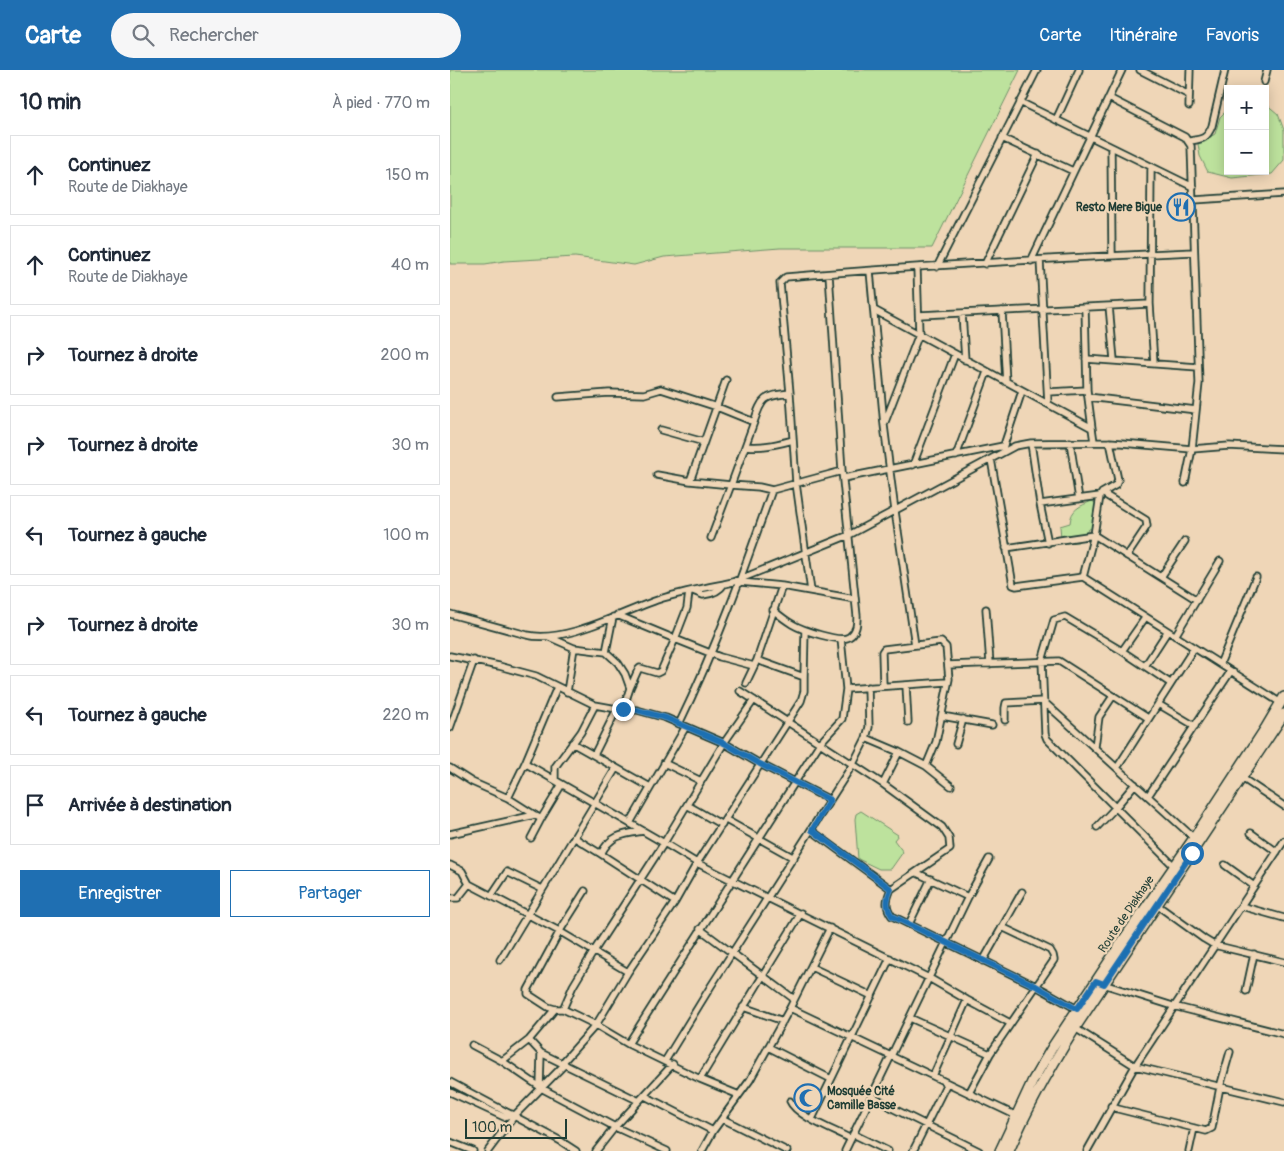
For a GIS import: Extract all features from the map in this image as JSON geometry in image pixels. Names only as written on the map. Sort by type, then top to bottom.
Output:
[{"type":"main road","name":"Route de Diakhaye","points":[[1019,1117],[1075,1028],[1100,983],[1282,700]]},
{"type":"main road","name":"Route de Diakhaye","points":[[1007,1151],[1033,1080],[1077,1009],[1100,983],[1157,906],[1284,714]]},
{"type":"street","points":[[937,267],[1037,70]]},
{"type":"street","points":[[1056,120],[1079,70]]},
{"type":"street","points":[[1031,261],[1122,70]]},
{"type":"street","points":[[1140,70],[1189,95]]},
{"type":"street","points":[[1189,106],[1190,70]]},
{"type":"street","points":[[1189,141],[1209,134],[1225,70]]},
{"type":"street","points":[[1264,82],[1267,70]]},
{"type":"street","points":[[1108,98],[1185,137],[1191,146],[1194,187],[1194,252],[1199,384],[1192,449],[1184,483]]},
{"type":"street","points":[[1020,102],[1194,187]]},
{"type":"street","points":[[1002,138],[1074,171]]},
{"type":"street","points":[[1111,147],[1112,255]]},
{"type":"street","points":[[985,264],[1038,154]]},
{"type":"street","points":[[1150,166],[1150,304],[1154,363]]},
{"type":"street","points":[[1194,200],[1284,194]]},
{"type":"street","points":[[811,591],[796,483],[780,283],[786,277],[1112,255],[1194,252]]},
{"type":"street","points":[[1040,260],[1048,403]]},
{"type":"street","points":[[884,425],[919,334],[917,268]]},
{"type":"street","points":[[870,271],[884,425],[916,645]]},
{"type":"street","points":[[773,610],[805,630],[841,640],[853,634],[858,616],[842,470],[829,274]]},
{"type":"street","points":[[919,315],[1150,304]]},
{"type":"street","points":[[1109,306],[1114,360]]},
{"type":"street","points":[[1085,307],[1087,393],[1094,442]]},
{"type":"street","points":[[874,310],[1092,428]]},
{"type":"street","points":[[1002,311],[1006,382]]},
{"type":"street","points":[[962,313],[965,360]]},
{"type":"street","points":[[913,465],[954,354]]},
{"type":"street","points":[[1086,359],[1198,367]]},
{"type":"street","points":[[956,456],[987,372]]},
{"type":"street","points":[[690,481],[726,380]]},
{"type":"street","points":[[558,397],[644,394],[661,389],[717,407],[754,422]]},
{"type":"street","points":[[450,614],[533,636],[549,637],[591,625],[664,598],[691,591],[699,594],[716,592],[724,584],[740,580],[848,535],[991,459],[1002,450],[1022,391]]},
{"type":"street","points":[[1048,392],[1087,393],[1196,410]]},
{"type":"street","points":[[711,538],[759,406],[764,399],[770,396],[790,393]]},
{"type":"street","points":[[661,430],[704,442]]},
{"type":"street","points":[[746,446],[770,446],[793,440]]},
{"type":"street","points":[[844,478],[956,456],[1002,450],[1031,442],[1110,442],[1192,449],[1228,446],[1284,449]]},
{"type":"street","points":[[1031,442],[1040,504],[1048,542]]},
{"type":"street","points":[[1070,442],[1079,499]]},
{"type":"street","points":[[1040,504],[1101,495],[1116,485],[1118,480],[1110,442]]},
{"type":"street","points":[[991,459],[1012,582],[1016,586],[1083,577],[1167,632],[1282,700]]},
{"type":"street","points":[[657,475],[690,481],[759,487],[772,490],[842,470]]},
{"type":"street","points":[[630,823],[664,763],[682,726],[740,580],[772,490]]},
{"type":"street","points":[[1083,577],[1094,534],[1101,495]]},
{"type":"street","points":[[1101,495],[1146,520],[1148,523],[1127,556]]},
{"type":"street","points":[[1006,548],[1094,534],[1196,600]]},
{"type":"street","points":[[1161,577],[1185,541]]},
{"type":"street","points":[[1175,636],[1220,561]]},
{"type":"street","points":[[1220,664],[1256,577]]},
{"type":"street","points":[[740,580],[855,599]]},
{"type":"street","points":[[746,683],[782,586]]},
{"type":"street","points":[[594,755],[620,709],[638,670],[640,668],[657,673],[661,671],[687,608],[691,591]]},
{"type":"street","points":[[986,610],[990,664]]},
{"type":"street","points":[[615,616],[712,653],[804,677]]},
{"type":"street","points":[[606,652],[615,616]]},
{"type":"street","points":[[1170,683],[1122,651],[1065,617],[1054,620],[1042,661],[1045,734],[1047,739],[1174,866]]},
{"type":"street","points":[[1122,651],[1145,618]]},
{"type":"street","points":[[488,1151],[513,1115],[564,1064],[596,1025],[801,701],[804,691],[805,630]]},
{"type":"street","points":[[1145,666],[1167,632]]},
{"type":"street","points":[[549,637],[574,648],[606,652],[618,663],[625,674],[630,688]]},
{"type":"street","points":[[628,1044],[820,743],[842,719],[846,689],[841,640]]},
{"type":"street","points":[[883,686],[882,652],[884,649],[941,642],[944,644],[949,679],[936,742],[926,766]]},
{"type":"street","points":[[567,692],[574,648]]},
{"type":"street","points":[[1117,768],[1194,648]]},
{"type":"street","points":[[450,656],[474,660],[536,676],[595,705],[637,710],[666,718],[724,743],[830,800]]},
{"type":"street","points":[[450,728],[474,660]]},
{"type":"street","points":[[948,665],[1059,661],[1148,718]]},
{"type":"street","points":[[1148,796],[1231,671]]},
{"type":"street","points":[[846,689],[947,682]]},
{"type":"street","points":[[906,685],[908,722]]},
{"type":"street","points":[[508,798],[525,764],[557,687]]},
{"type":"street","points":[[665,1061],[853,764],[866,738],[869,714],[868,687]]},
{"type":"street","points":[[740,691],[883,784],[942,827],[949,838],[950,849],[891,889],[887,898],[887,909],[892,916],[1036,986],[1077,1009]]},
{"type":"street","points":[[1095,746],[1099,716],[1113,696]]},
{"type":"street","points":[[564,1009],[573,986],[594,951],[664,843],[724,743],[754,700]]},
{"type":"street","points":[[1006,720],[1006,703],[1043,701],[1095,746],[1194,838]]},
{"type":"street","points":[[1158,704],[1194,726]]},
{"type":"street","points":[[554,779],[555,767],[580,732],[595,705]]},
{"type":"street","points":[[942,716],[992,726]]},
{"type":"street","points":[[956,744],[963,719]]},
{"type":"street","points":[[866,738],[926,766],[951,786]]},
{"type":"street","points":[[572,744],[650,787]]},
{"type":"street","points":[[883,784],[899,752]]},
{"type":"street","points":[[664,763],[701,781]]},
{"type":"street","points":[[525,764],[697,863],[890,958],[1010,1023]]},
{"type":"street","points":[[450,768],[472,782],[508,798],[541,819]]},
{"type":"street","points":[[500,960],[616,768]]},
{"type":"street","points":[[1242,778],[1284,806]]},
{"type":"street","points":[[530,838],[562,784]]},
{"type":"street","points":[[1097,827],[1135,784]]},
{"type":"street","points":[[687,805],[759,838],[794,858]]},
{"type":"street","points":[[450,834],[535,815]]},
{"type":"street","points":[[812,830],[891,889]]},
{"type":"street","points":[[601,854],[606,843],[612,839],[625,834],[643,831]]},
{"type":"street","points":[[1251,833],[1277,852]]},
{"type":"street","points":[[575,838],[675,902]]},
{"type":"street","points":[[1087,1151],[1134,1066],[1284,841]]},
{"type":"street","points":[[845,1151],[968,897],[989,859]]},
{"type":"street","points":[[450,864],[462,871],[469,884],[559,931],[628,972]]},
{"type":"street","points":[[1225,865],[1254,886]]},
{"type":"street","points":[[491,896],[507,872],[542,889]]},
{"type":"street","points":[[917,873],[968,897]]},
{"type":"street","points":[[908,924],[931,879]]},
{"type":"street","points":[[450,898],[458,898],[469,884]]},
{"type":"street","points":[[585,891],[559,931],[528,992],[548,1007],[564,1009],[628,1044],[738,1095]]},
{"type":"street","points":[[983,961],[1022,892]]},
{"type":"street","points":[[1157,906],[1214,945],[1284,962]]},
{"type":"street","points":[[1241,906],[1284,918]]},
{"type":"street","points":[[700,1079],[801,913]]},
{"type":"street","points":[[969,1093],[990,1054],[1054,960],[1054,954],[1050,950],[1002,927]]},
{"type":"street","points":[[702,1151],[713,1130],[750,1080],[790,1008],[830,928]]},
{"type":"street","points":[[700,929],[794,998]]},
{"type":"street","points":[[1246,991],[1254,954]]},
{"type":"street","points":[[812,1119],[890,958]]},
{"type":"street","points":[[811,967],[872,996]]},
{"type":"street","points":[[1100,983],[1173,1006],[1284,1034]]},
{"type":"street","points":[[933,1076],[966,1000]]},
{"type":"street","points":[[743,1007],[783,1021]]},
{"type":"street","points":[[790,1008],[1019,1117]]},
{"type":"street","points":[[502,1061],[529,1040],[555,1009]]},
{"type":"street","points":[[910,1018],[950,1038],[990,1054]]},
{"type":"street","points":[[1075,1028],[1134,1066],[1284,1102]]},
{"type":"street","points":[[529,1040],[541,1053],[639,1101]]},
{"type":"street","points":[[472,1045],[502,1061],[541,1088],[615,1127],[667,1151]]},
{"type":"street","points":[[768,1047],[831,1079]]},
{"type":"street","points":[[1111,1106],[1206,1131],[1212,1128],[1220,1087],[1230,1052]]},
{"type":"street","points":[[541,1053],[541,1088]]},
{"type":"street","points":[[596,1151],[615,1127],[673,1064]]},
{"type":"street","points":[[450,1082],[576,1151]]},
{"type":"street","points":[[913,1151],[947,1083]]},
{"type":"street","points":[[450,1092],[504,1117],[513,1115]]},
{"type":"street","points":[[645,1096],[713,1130]]},
{"type":"street","points":[[873,1096],[926,1126],[979,1151]]},
{"type":"street","points":[[790,1101],[794,1108],[812,1119],[888,1151]]},
{"type":"street","points":[[723,1119],[787,1151]]},
{"type":"street","points":[[1189,1151],[1194,1128]]},
{"type":"street","points":[[450,1142],[473,1151]]},
{"type":"green space","points":[[450,70],[1020,70],[932,248],[780,248],[664,257],[634,265],[575,257],[504,261],[485,264],[450,264]]},
{"type":"green space","points":[[1269,106],[1278,114],[1284,130],[1284,160],[1272,174],[1269,174]]},
{"type":"green space","points":[[1224,113],[1224,175],[1262,175],[1232,178],[1208,172],[1200,156],[1198,144],[1215,134],[1220,117]]},
{"type":"green space","points":[[1092,501],[1100,506],[1096,528],[1089,529],[1078,542],[1066,543],[1061,538],[1060,526],[1070,523],[1074,511]]},
{"type":"green space","points":[[861,811],[898,835],[894,840],[903,852],[891,869],[879,869],[858,859],[855,819],[856,814]]},
{"type":"place","name":"Resto Mere Bigue","points":[[1181,207]]},
{"type":"place","name":"Mosquée Cité Camille Basse","points":[[808,1098]]},
{"type":"route","points":[[623,709],[637,710],[666,718],[724,743],[830,800],[812,830],[891,889],[887,898],[887,909],[892,916],[1036,986],[1077,1009],[1096,981],[1104,984],[1192,853]]}]
